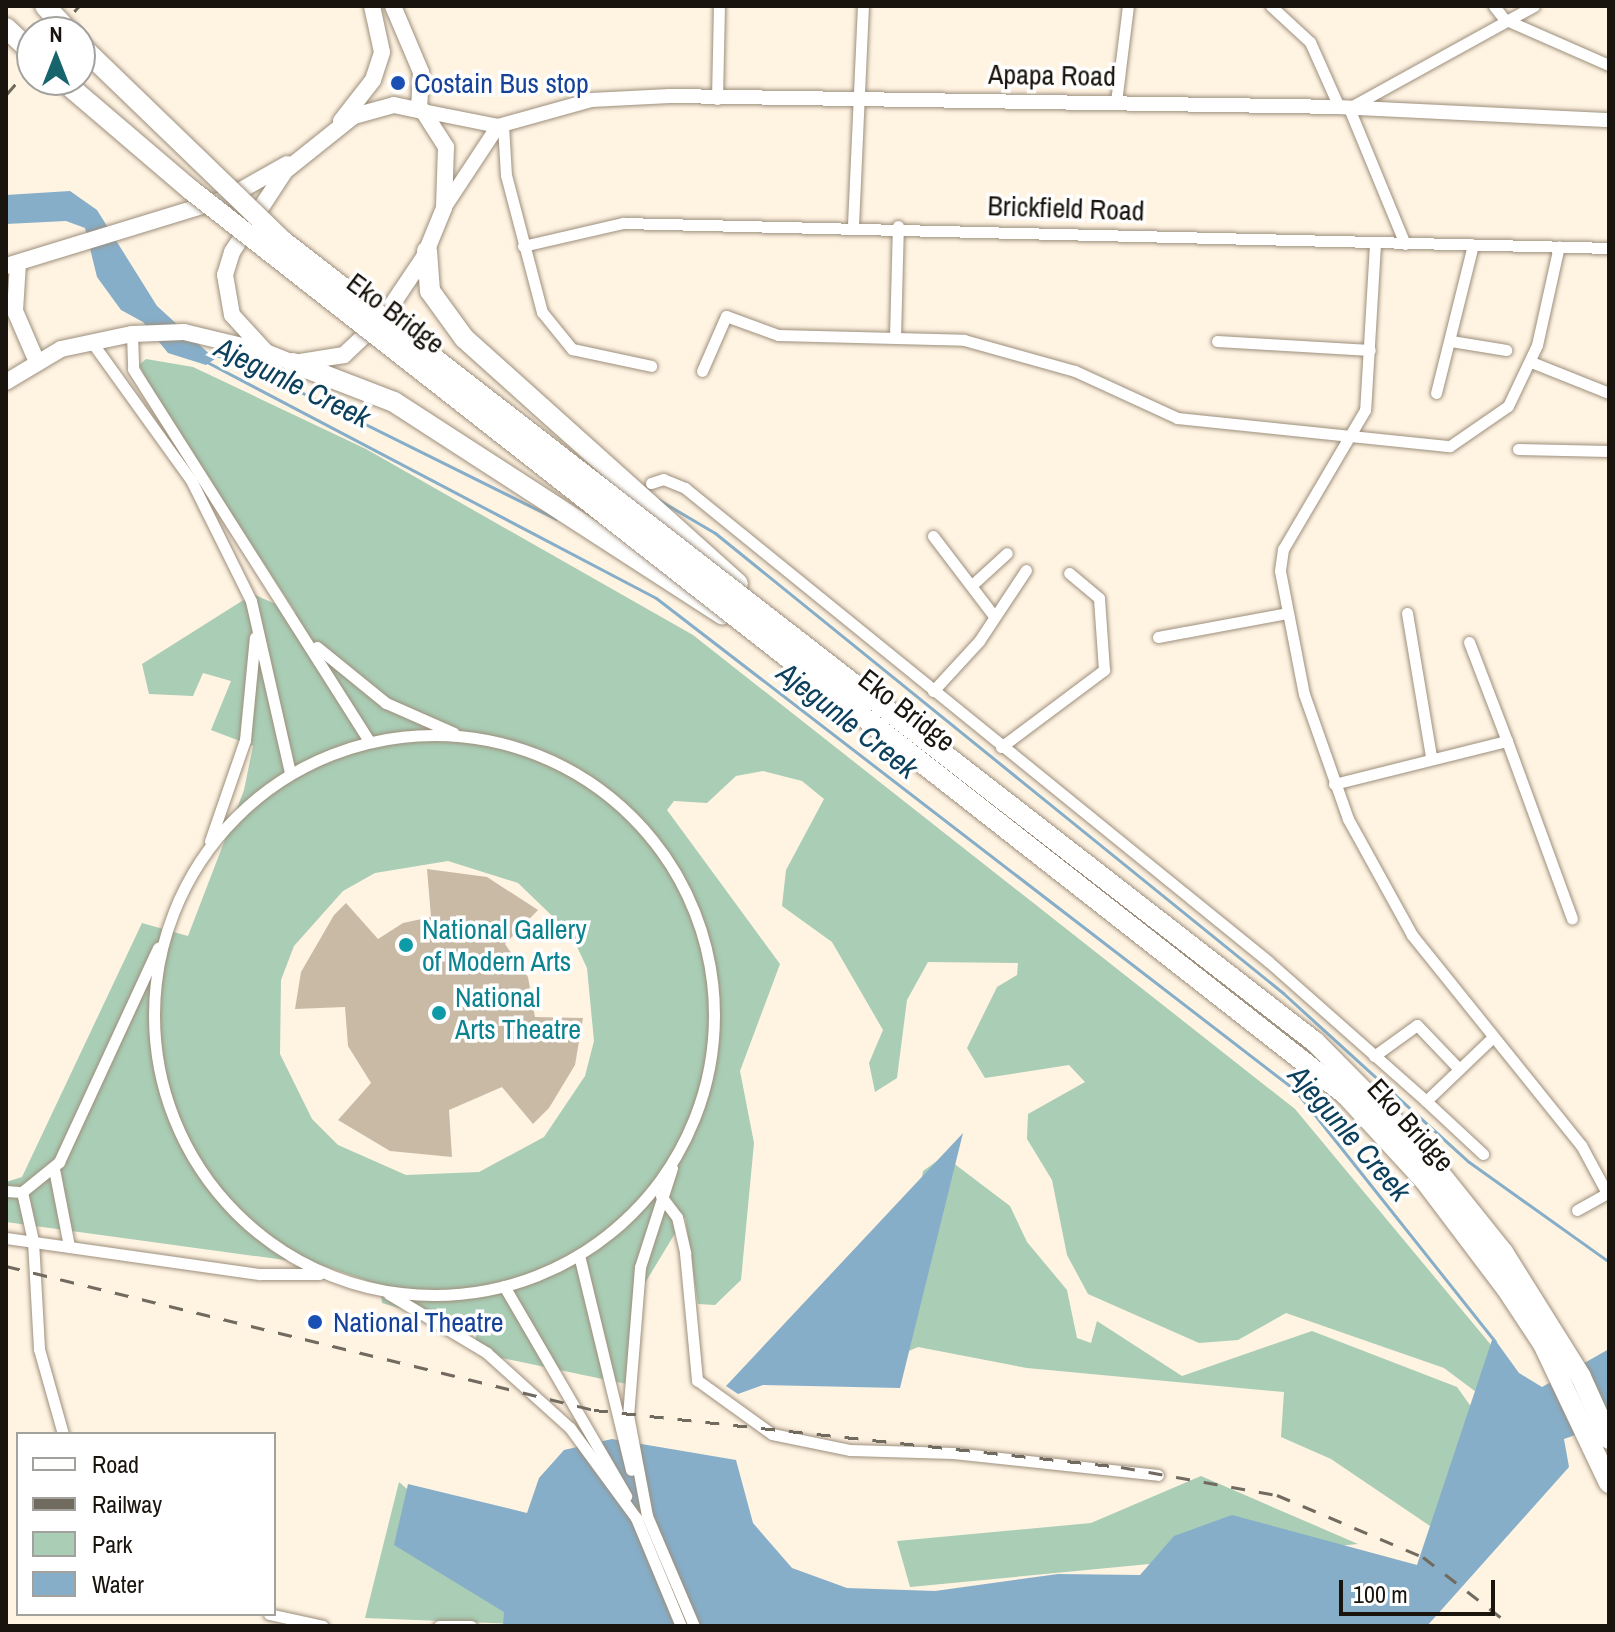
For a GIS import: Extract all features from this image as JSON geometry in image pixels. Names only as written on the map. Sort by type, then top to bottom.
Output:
[{"type":"highway","name":"Eko Bridge","points":[[96,60],[283,241],[765,608],[1364,1087],[1503,1252],[1581,1377],[1609,1439]]},
{"type":"highway","name":"Eko Bridge","points":[[81,96],[203,200],[778,646],[1346,1095],[1498,1275],[1543,1344],[1609,1483]]},
{"type":"highway","points":[[427,251],[430,291],[464,338],[765,608]]},
{"type":"highway","points":[[293,363],[383,397],[778,646]]},
{"type":"main road","points":[[335,129],[378,66],[381,21],[372,6]]},
{"type":"main road","points":[[6,382],[37,362],[91,341],[132,334],[184,332],[266,352],[293,363],[344,355],[365,338],[427,251],[444,208],[446,147],[421,110],[421,72],[393,6]]},
{"type":"main road","points":[[266,352],[232,315],[225,275],[258,206],[306,154],[335,129],[373,109],[421,110]]},
{"type":"main road","points":[[37,362],[15,311],[12,265],[225,199],[306,154]]},
{"type":"street","points":[[717,99],[719,6]]},
{"type":"street","points":[[853,225],[863,6]]},
{"type":"street","points":[[1116,102],[1128,6]]},
{"type":"street","points":[[1271,6],[1310,42],[1344,108],[1405,244]]},
{"type":"street","points":[[1494,6],[1504,19],[1609,65]]},
{"type":"street","points":[[1344,108],[1504,19],[1534,6]]},
{"type":"street","name":"Apapa Road","points":[[421,110],[500,126],[596,99],[1116,102],[1609,120]]},
{"type":"street","points":[[444,208],[500,126]]},
{"type":"street","points":[[500,126],[523,246],[542,312],[572,349],[651,366]]},
{"type":"street","name":"Brickfield Road","points":[[523,246],[623,223],[898,226],[1375,244],[1609,248]]},
{"type":"street","points":[[895,337],[898,226]]},
{"type":"street","points":[[1375,244],[1367,401],[1283,549],[1287,613],[1334,784],[1412,935],[1581,1145],[1608,1193],[1577,1210]]},
{"type":"street","points":[[1436,393],[1473,245]]},
{"type":"street","points":[[702,371],[726,316],[778,335],[895,337],[998,346],[1191,421],[1455,445],[1508,406],[1531,362],[1559,246]]},
{"type":"street","points":[[132,334],[133,369],[293,613],[369,741]]},
{"type":"street","points":[[91,341],[191,480],[255,620],[290,772]]},
{"type":"street","points":[[1217,341],[1370,350]]},
{"type":"street","points":[[1451,341],[1506,350]]},
{"type":"street","points":[[1531,362],[1609,393]]},
{"type":"street","points":[[159,434],[172,425]]},
{"type":"street","points":[[1518,449],[1609,451]]},
{"type":"street","points":[[651,483],[663,479],[685,488],[1374,1056],[1483,1154]]},
{"type":"street","points":[[933,536],[994,616]]},
{"type":"street","points":[[972,585],[1007,553]]},
{"type":"street","points":[[933,691],[994,616],[1026,570]]},
{"type":"street","points":[[1001,747],[1104,670],[1099,598],[1069,573]]},
{"type":"street","points":[[293,613],[322,654],[355,680],[462,736],[564,766],[608,795],[647,832],[685,890],[710,959],[713,1048],[680,1151],[661,1196],[640,1267],[622,1416]]},
{"type":"street","points":[[1158,637],[1287,613]]},
{"type":"street","points":[[1407,613],[1431,757]]},
{"type":"street","points":[[6,1191],[22,1192],[54,1169],[208,846],[245,740],[255,620]]},
{"type":"street","points":[[1469,642],[1572,919]]},
{"type":"street","points":[[208,846],[290,772],[369,741],[462,736]]},
{"type":"street","points":[[1334,784],[1431,757],[1507,741]]},
{"type":"street","points":[[161,941],[156,1032],[176,1129],[214,1190],[267,1241],[322,1274]]},
{"type":"street","points":[[1374,1056],[1417,1025],[1459,1069]]},
{"type":"street","points":[[1426,1101],[1492,1038]]},
{"type":"street","points":[[380,1290],[449,1294],[504,1286],[579,1255],[636,1209],[680,1151]]},
{"type":"street","points":[[54,1169],[69,1246]]},
{"type":"street","points":[[22,1192],[33,1241],[39,1349],[62,1432]]},
{"type":"street","points":[[661,1196],[677,1217],[685,1253],[697,1380],[772,1434],[823,1448],[953,1453],[1158,1475]]},
{"type":"street","points":[[6,1238],[260,1274],[322,1274],[380,1290],[440,1319],[570,1428],[642,1517]]},
{"type":"street","points":[[579,1255],[622,1416],[642,1517],[681,1626]]},
{"type":"street","points":[[504,1286],[588,1421],[642,1517],[694,1626]]},
{"type":"street","points":[[276,1616],[323,1626]]},
{"type":"street","points":[[439,1626],[471,1626]]},
{"type":"green space","points":[[146,359],[193,367],[366,449],[693,635],[1295,1109],[1491,1345],[1484,1398],[1444,1368],[1286,1313],[1238,1340],[1199,1343],[1088,1294],[1067,1255],[1052,1180],[1027,1139],[1028,1114],[1085,1082],[1069,1065],[985,1078],[967,1048],[997,987],[1017,975],[1018,963],[928,962],[907,1000],[897,1078],[875,1092],[869,1063],[883,1030],[832,942],[782,906],[786,870],[824,799],[802,781],[763,771],[736,776],[707,803],[674,801],[667,810],[780,964],[740,1071],[754,1143],[741,1280],[715,1305],[698,1304],[685,1217],[645,1283],[636,1386],[473,1352],[477,1331],[382,1303],[380,1285],[321,1265],[6,1222],[6,1182],[22,1177],[142,923],[188,936],[244,790],[253,746],[211,730],[231,681],[203,673],[193,696],[149,694],[142,664],[253,594],[296,613],[163,409],[139,365]],"holes":[[[448,861],[518,883],[571,934],[587,968],[594,1041],[585,1076],[544,1137],[479,1172],[406,1175],[338,1145],[312,1119],[280,1054],[281,980],[294,946],[343,891],[375,873]]]},
{"type":"green space","points":[[944,1156],[1010,1206],[1027,1242],[1067,1290],[1077,1338],[1091,1343],[1097,1321],[1182,1376],[1312,1331],[1457,1387],[1472,1408],[1436,1530],[1331,1459],[1281,1437],[1284,1392],[1027,1368],[918,1347],[892,1358],[923,1171]]},
{"type":"green space","points":[[1201,1476],[1358,1544],[910,1587],[897,1541],[1091,1523]]},
{"type":"green space","points":[[399,1482],[563,1626],[365,1618]]},
{"type":"water","points":[[70,191],[97,210],[157,306],[215,359],[206,365],[168,353],[143,322],[121,310],[97,277],[85,228],[66,221],[6,224],[6,195]]},
{"type":"water","points":[[963,1133],[900,1388],[763,1385],[738,1394],[726,1386]]},
{"type":"water","points":[[1493,1337],[1519,1373],[1542,1387],[1609,1349],[1609,1423],[1564,1439],[1569,1467],[1427,1626],[503,1626],[504,1612],[394,1545],[408,1484],[527,1513],[539,1478],[564,1450],[612,1439],[736,1460],[753,1523],[792,1568],[847,1588],[935,1591],[1058,1574],[1140,1575],[1174,1536],[1232,1515],[1417,1565]]},
{"type":"building","name":"National Arts Theatre","points":[[427,869],[487,877],[538,910],[505,944],[528,977],[535,1017],[583,1018],[575,1065],[549,1108],[533,1124],[502,1087],[449,1110],[452,1157],[390,1151],[338,1120],[371,1083],[348,1046],[345,1007],[295,1009],[301,972],[334,915],[346,903],[378,939],[403,923],[431,917]]},
{"type":"waterway","points":[[210,354],[236,360],[556,519]]},
{"type":"waterway","name":"Ajegunle Creek","points":[[205,361],[656,598],[1295,1090],[1495,1341]]},
{"type":"waterway","points":[[659,500],[715,533],[1283,993],[1469,1162],[1609,1262]]},
{"type":"railway","points":[[70,16],[79,6]]},
{"type":"railway","points":[[6,95],[16,83]]},
{"type":"railway","points":[[6,1266],[594,1410],[1121,1467],[1277,1495],[1423,1557],[1512,1626]]},
{"type":"place","name":"Costain Bus stop","points":[[398,83]]},
{"type":"place","name":"National Gallery of Modern Arts","points":[[406,945]]},
{"type":"place","name":"National Arts Theatre","points":[[439,1013]]},
{"type":"place","name":"National Theatre","points":[[315,1322]]}]
